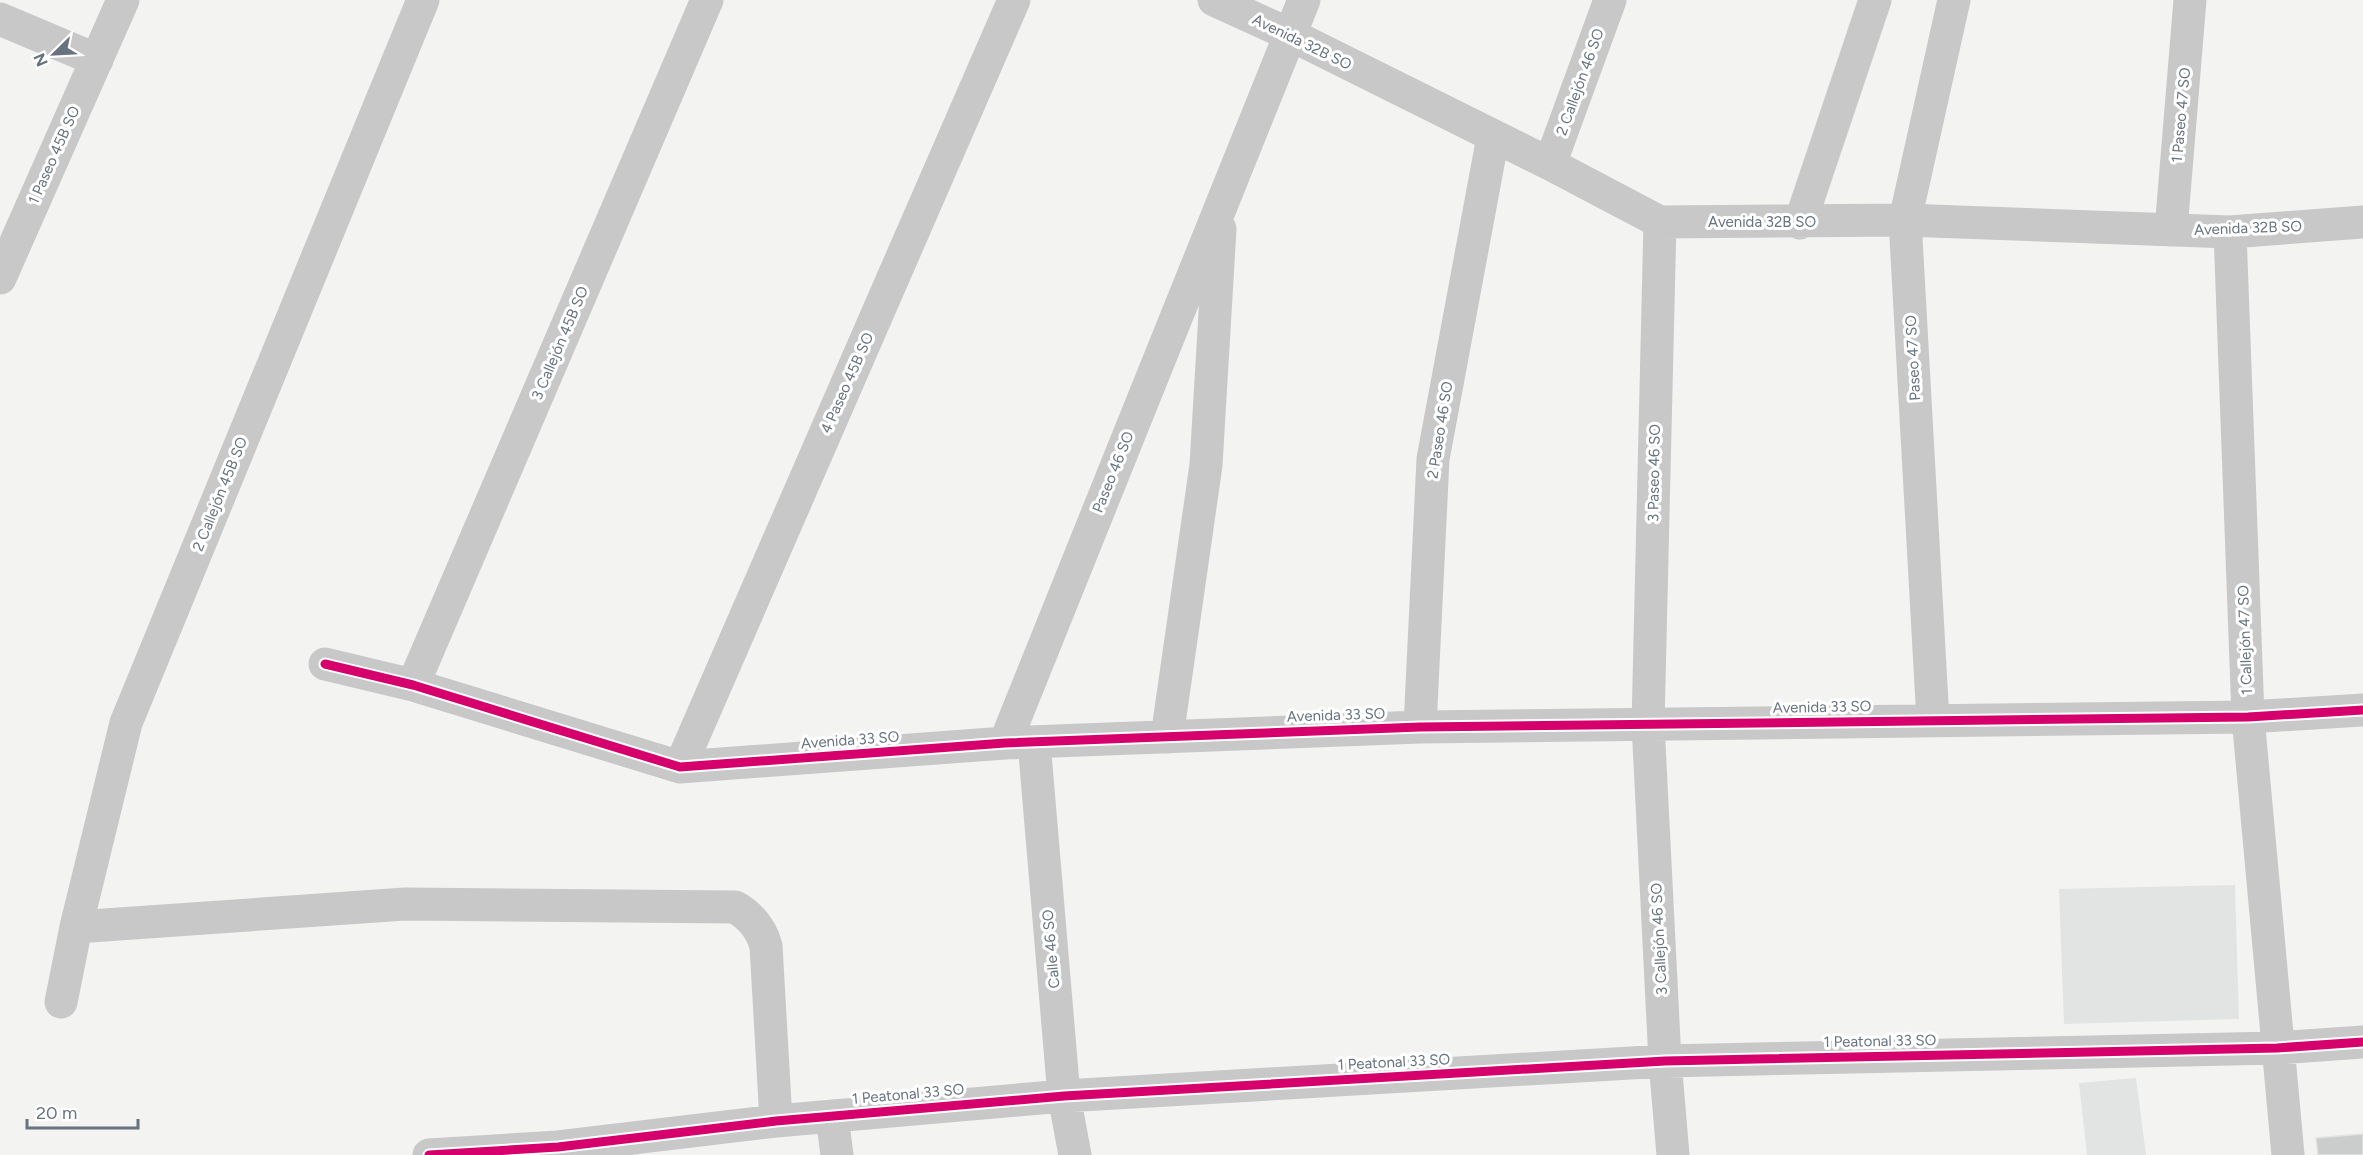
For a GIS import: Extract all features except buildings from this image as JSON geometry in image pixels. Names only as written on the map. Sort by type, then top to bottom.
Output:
[{"type":"street","name":"1 Paseo 45B SO","points":[[0,278],[123,0]]},
{"type":"street","name":"2 Callejón 45B SO","points":[[61,1002],[76,927],[126,723],[423,0]]},
{"type":"street","name":"3 Callejón 45B SO","points":[[414,686],[706,0]]},
{"type":"street","name":"4 Paseo 45B SO","points":[[680,767],[1014,0]]},
{"type":"street","name":"Avenida 32B SO","points":[[1214,0],[1289,34],[1493,138],[1550,164],[1660,222],[1905,220],[2230,232],[2363,222]]},
{"type":"street","name":"Paseo 46 SO","points":[[1019,743],[1222,201],[1304,0]]},
{"type":"street","name":"2 Callejón 46 SO","points":[[1550,164],[1610,0]]},
{"type":"street","points":[[1800,222],[1875,0]]},
{"type":"street","name":"Paseo 47 SO","points":[[1933,721],[1905,220],[1954,0]]},
{"type":"street","name":"1 Paseo 47 SO","points":[[2171,230],[2190,0]]},
{"type":"street","points":[[0,19],[97,60]]},
{"type":"street","name":"2 Paseo 46 SO","points":[[1420,727],[1433,459],[1493,138]]},
{"type":"street","name":"Paseo 46 SO","points":[[1167,737],[1206,465],[1222,201]]},
{"type":"street","name":"3 Paseo 46 SO","points":[[1648,724],[1660,222]]},
{"type":"street","name":"1 Callejón 47 SO","points":[[2230,232],[2248,717],[2288,1155]]},
{"type":"street","name":"Avenida 33 SO","points":[[325,664],[414,686],[680,767],[1019,743],[1420,727],[2248,717],[2363,710]]},
{"type":"street","name":"3 Callejón 46 SO","points":[[1648,724],[1665,1061],[1673,1155]]},
{"type":"street","name":"Calle 46 SO","points":[[1019,743],[1064,1096],[1075,1155]]},
{"type":"street","points":[[76,927],[405,904],[735,907],[752,920],[763,934],[766,946],[776,1121]]},
{"type":"street","name":"1 Peatonal 33 SO","points":[[429,1155],[559,1151],[776,1121],[1064,1096],[1665,1061],[2277,1048],[2363,1042]]},
{"type":"street","points":[[832,1116],[837,1155]]},
{"type":"shaded area","points":[[2235,885],[2239,1019],[2064,1024],[2059,889]]},
{"type":"shaded area","points":[[2136,1078],[2146,1155],[2087,1155],[2079,1083]]},
{"type":"cycle path","points":[[325,664],[413,685],[680,767],[1005,743],[1420,727],[2248,717],[2363,710]]},
{"type":"cycle path","points":[[429,1155],[558,1147],[776,1121],[1064,1096],[1665,1061],[2277,1048],[2363,1042]]}]
